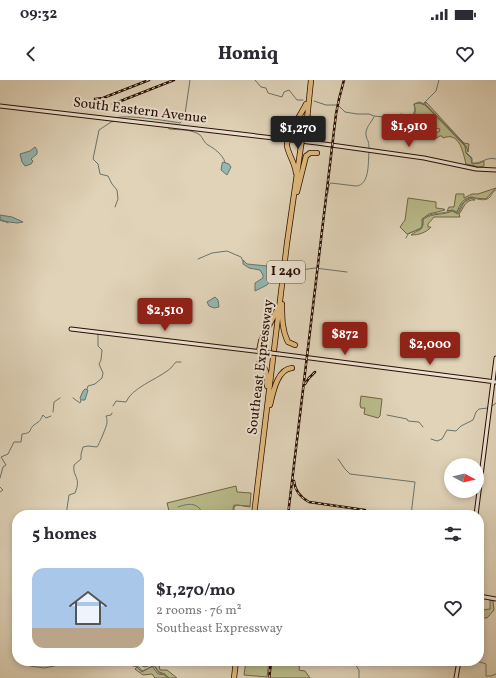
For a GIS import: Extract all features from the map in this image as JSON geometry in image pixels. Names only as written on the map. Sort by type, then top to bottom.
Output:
[{"type":"highway","name":"Southeast Expressway","points":[[256,510],[266,414],[310,80]]},
{"type":"highway","points":[[307,105],[310,130],[312,133],[317,133]]},
{"type":"highway","points":[[296,185],[295,169],[288,150],[287,139],[307,105]]},
{"type":"highway","name":"Southeast Expressway","points":[[257,510],[302,146]]},
{"type":"highway","points":[[297,192],[306,157],[309,153],[314,154]]},
{"type":"highway","points":[[258,350],[274,318],[281,295]]},
{"type":"highway","points":[[282,302],[283,327],[288,341],[293,344]]},
{"type":"highway","points":[[258,364],[264,367],[267,377],[266,414]]},
{"type":"highway","points":[[270,405],[277,382],[282,374],[290,369]]},
{"type":"highway","points":[[235,678],[236,666]]},
{"type":"main road","name":"South Eastern Avenue","points":[[0,106],[287,139],[424,158],[472,168],[496,170]]},
{"type":"main road","points":[[192,344],[71,329],[192,344],[258,350],[271,353],[495,382]]},
{"type":"main road","points":[[294,360],[300,356]]},
{"type":"main road","points":[[477,510],[495,382],[496,358]]},
{"type":"main road","points":[[484,597],[496,599]]},
{"type":"main road","points":[[456,678],[457,666]]},
{"type":"green space","points":[[426,102],[464,143],[469,144],[468,152],[466,146],[425,104]]},
{"type":"green space","points":[[419,103],[425,105],[465,146],[466,153],[471,158],[472,164],[484,161],[484,166],[479,167],[466,164],[462,149],[457,140],[449,137],[443,138],[440,136],[433,140],[433,132],[439,132],[440,129],[432,128],[421,121],[418,117],[410,118],[407,116],[412,117],[415,114],[414,104]]},
{"type":"green space","points":[[496,188],[486,199],[472,197],[462,202],[457,212],[452,210],[447,211],[449,207],[454,207],[456,194],[464,194],[464,198],[472,194],[478,194]]},
{"type":"green space","points":[[408,198],[436,202],[436,208],[445,210],[429,214],[422,219],[422,226],[420,229],[407,234],[400,227],[405,220]]},
{"type":"green space","points":[[471,198],[475,200],[469,201],[465,204],[459,214],[460,217],[434,217],[428,224],[428,227],[431,227],[427,231],[416,235],[411,235],[422,228],[423,219],[428,216],[452,211],[458,214],[464,202]]},
{"type":"green space","points":[[361,396],[382,399],[380,416],[378,418],[364,414],[365,408],[361,408],[360,405]]},
{"type":"green space","points":[[236,486],[237,492],[251,493],[250,507],[237,505],[234,507],[234,510],[169,510],[167,503]]},
{"type":"green space","points":[[490,600],[493,601],[494,610],[487,618],[484,618],[484,610],[490,609]]},
{"type":"green space","points":[[152,666],[158,674],[165,675],[167,678],[155,678],[152,674],[143,675],[135,669],[137,667],[142,672]]},
{"type":"green space","points":[[154,666],[159,666],[160,670],[167,670],[177,678],[169,678],[165,674],[159,672]]},
{"type":"green space","points":[[245,666],[268,666],[267,677],[244,675]]},
{"type":"green space","points":[[271,666],[299,666],[299,670],[305,671],[310,678],[270,678]]},
{"type":"water","points":[[35,147],[37,154],[31,159],[33,161],[31,164],[25,166],[22,162],[20,154],[30,151]]},
{"type":"water","points":[[223,162],[229,164],[231,167],[227,175],[221,170]]},
{"type":"water","points":[[0,215],[12,217],[23,222],[17,223],[2,221],[0,220]]},
{"type":"water","points":[[243,260],[247,264],[267,266],[271,271],[272,279],[267,285],[255,291],[255,283],[263,278],[263,275],[260,270],[249,268],[243,264]]},
{"type":"water","points":[[215,297],[218,300],[219,307],[214,308],[209,306],[207,302]]},
{"type":"water","points":[[85,389],[88,390],[85,400],[81,400],[80,398]]},
{"type":"waterway","points":[[184,121],[190,80]]},
{"type":"waterway","points":[[255,80],[261,87],[266,88],[268,93],[282,97],[284,92],[289,90],[297,100],[303,100]]},
{"type":"waterway","points":[[424,103],[436,91],[439,80]]},
{"type":"waterway","points":[[314,101],[326,105],[338,105],[345,112],[393,118],[401,114],[413,115],[415,110],[414,104],[419,102],[425,104],[465,145],[466,152],[472,158],[472,163],[490,158],[496,159]]},
{"type":"waterway","points":[[116,118],[137,117],[180,123],[182,121]]},
{"type":"waterway","points":[[369,148],[366,132],[374,117]]},
{"type":"waterway","points":[[115,121],[99,130],[93,159],[98,164],[100,174],[108,176],[117,190],[118,199],[115,207]]},
{"type":"waterway","points":[[168,127],[169,129],[197,133],[207,144],[220,154],[225,162]]},
{"type":"waterway","points":[[328,193],[329,185],[331,183],[356,186],[361,185],[364,182],[368,167],[369,151]]},
{"type":"waterway","points":[[406,238],[408,234],[421,228],[423,225],[423,219],[426,217],[452,210],[457,213],[465,200],[471,197],[484,200],[488,199],[496,190]]},
{"type":"waterway","points":[[0,220],[8,223]]},
{"type":"waterway","points":[[198,259],[212,253],[227,251],[241,257],[243,261]]},
{"type":"waterway","points":[[294,271],[315,268],[347,272]]},
{"type":"waterway","points":[[272,277],[280,271]]},
{"type":"waterway","points":[[87,389],[88,386],[95,384],[102,378],[103,373],[99,364],[102,350],[98,346],[98,334]]},
{"type":"waterway","points":[[113,406],[116,401],[126,402],[138,388],[171,368],[176,362],[181,362]]},
{"type":"waterway","points":[[53,412],[54,402],[60,398]]},
{"type":"waterway","points":[[73,398],[80,403],[81,400]]},
{"type":"waterway","points":[[492,406],[496,403]]},
{"type":"waterway","points":[[431,439],[437,441],[442,439],[447,430],[456,431],[461,426],[473,420],[479,409],[488,408]]},
{"type":"waterway","points":[[67,510],[69,495],[75,493],[78,484],[74,472],[74,465],[81,459],[83,447],[97,447],[107,425],[106,416],[111,415],[112,413]]},
{"type":"waterway","points":[[0,478],[3,467],[6,465],[1,457],[8,454],[14,442],[21,442],[22,434],[29,432],[32,427],[40,421],[43,415],[46,418],[51,416]]},
{"type":"waterway","points":[[387,415],[407,419],[408,421],[419,422],[423,427]]},
{"type":"waterway","points":[[338,459],[350,474],[415,482],[412,510]]},
{"type":"waterway","points":[[0,487],[3,490],[0,492]]},
{"type":"waterway","points":[[178,507],[190,504],[196,506],[200,510]]},
{"type":"waterway","points":[[233,510],[234,505],[250,506]]},
{"type":"waterway","points":[[484,663],[486,664],[486,676],[496,674]]},
{"type":"waterway","points":[[30,666],[44,668],[54,666]]},
{"type":"waterway","points":[[133,666],[139,667],[142,671],[154,666]]},
{"type":"waterway","points":[[154,666],[159,673],[165,674],[168,678]]},
{"type":"waterway","points":[[356,666],[359,670],[359,678]]},
{"type":"railway","points":[[95,99],[103,98],[149,80]]},
{"type":"railway","points":[[113,104],[174,80]]},
{"type":"railway","points":[[289,510],[336,114],[344,80]]},
{"type":"railway","points":[[305,384],[315,372]]},
{"type":"railway","points":[[294,481],[298,493],[309,502],[365,510]]},
{"type":"railway","points":[[269,678],[270,666]]}]
